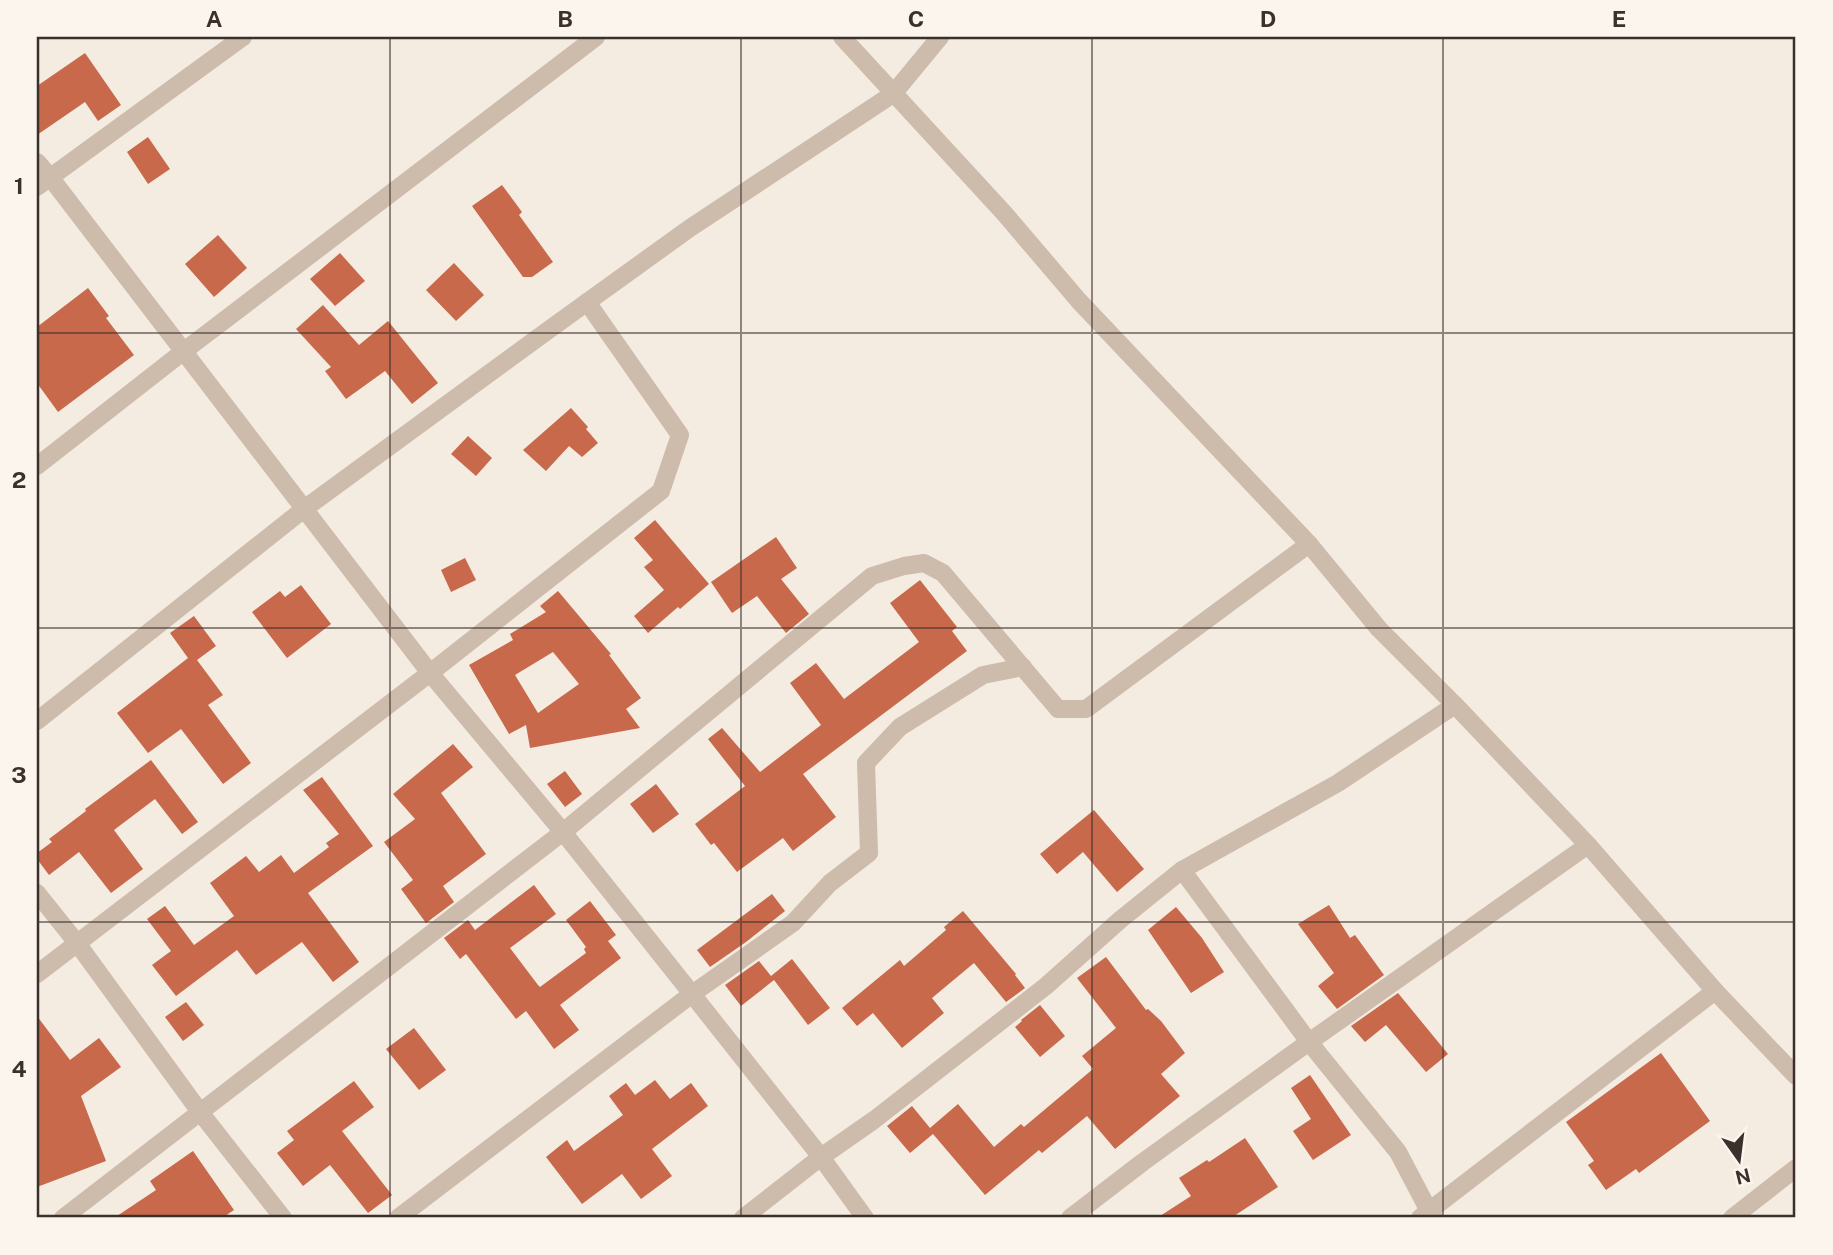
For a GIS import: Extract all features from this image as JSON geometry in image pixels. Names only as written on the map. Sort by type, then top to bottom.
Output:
[{"type":"street","points":[[43,182],[243,37]]},
{"type":"street","points":[[37,466],[596,37]]},
{"type":"street","points":[[842,37],[1004,213],[1079,300],[1309,544],[1379,629],[1588,845],[1715,991],[1796,1076]]},
{"type":"street","points":[[37,722],[304,509],[690,228],[893,94],[940,37]]},
{"type":"street","points":[[37,162],[43,182],[184,351],[430,673],[563,832],[821,1157],[865,1218]]},
{"type":"street","points":[[37,974],[430,673],[661,491],[680,435],[587,302]]},
{"type":"street","points":[[63,1218],[563,832],[872,576],[924,562],[943,573],[1058,709],[1086,709],[1309,544]]},
{"type":"street","points":[[398,1218],[692,994],[793,923],[830,883],[869,853],[866,763],[900,727],[983,675],[1023,667]]},
{"type":"street","points":[[743,1218],[1036,994],[1182,870],[1338,783],[1455,705]]},
{"type":"street","points":[[1070,1218],[1309,1042],[1588,845]]},
{"type":"street","points":[[1182,870],[1309,1042],[1398,1152],[1428,1216],[1715,991]]},
{"type":"street","points":[[37,893],[77,943],[200,1112],[284,1218]]},
{"type":"street","points":[[1732,1218],[1796,1168]]},
{"type":"building","points":[[85,53],[121,105],[98,121],[85,102],[37,135],[37,86]]},
{"type":"building","points":[[148,137],[170,169],[148,184],[127,152]]},
{"type":"building","points":[[502,185],[522,212],[519,215],[553,262],[532,277],[523,277],[472,206]]},
{"type":"building","points":[[218,235],[247,268],[214,297],[185,264]]},
{"type":"building","points":[[340,253],[365,281],[335,306],[310,279]]},
{"type":"building","points":[[454,263],[484,295],[456,321],[426,290]]},
{"type":"building","points":[[88,288],[109,316],[106,318],[134,355],[58,412],[37,383],[37,327]]},
{"type":"building","points":[[323,305],[359,345],[388,321],[438,383],[412,404],[385,371],[346,399],[325,371],[331,367],[296,329]]},
{"type":"building","points":[[571,408],[598,443],[582,457],[569,446],[546,471],[523,450]]},
{"type":"building","points":[[468,436],[492,458],[476,476],[451,454]]},
{"type":"building","points":[[655,520],[709,584],[648,633],[634,616],[664,590],[644,567],[653,560],[634,538]]},
{"type":"building","points":[[776,537],[797,568],[781,579],[809,614],[786,633],[757,596],[732,613],[711,582]]},
{"type":"building","points":[[465,558],[476,580],[451,592],[441,570]]},
{"type":"building","points":[[920,580],[957,627],[952,631],[967,651],[803,774],[836,817],[793,851],[783,838],[737,872],[695,824],[745,786],[708,739],[722,728],[760,772],[821,725],[790,683],[816,663],[844,699],[919,642],[890,603]]},
{"type":"building","points":[[301,585],[331,624],[287,658],[252,612],[280,591],[285,597]]},
{"type":"building","points":[[558,591],[611,654],[609,655],[641,698],[626,709],[640,728],[530,748],[526,725],[509,734],[469,665],[513,640],[510,634],[546,612],[540,606]],"holes":[[[553,652],[579,684],[538,713],[515,675]]]},
{"type":"building","points":[[194,616],[216,646],[197,660],[223,695],[208,705],[251,763],[223,784],[181,729],[148,753],[117,713],[188,658],[170,633]]},
{"type":"building","points":[[453,744],[473,767],[441,793],[486,854],[443,886],[454,902],[426,923],[401,889],[413,880],[384,842],[415,819],[393,794]]},
{"type":"building","points":[[151,760],[198,822],[182,834],[155,799],[114,830],[143,869],[111,893],[79,852],[49,875],[37,859],[37,853],[52,842],[49,839]]},
{"type":"building","points":[[565,771],[582,794],[565,807],[547,784]]},
{"type":"building","points":[[322,777],[373,846],[308,893],[359,962],[333,982],[302,942],[256,975],[237,950],[176,996],[152,965],[171,951],[147,919],[165,906],[194,945],[234,916],[210,883],[246,856],[259,872],[281,855],[294,873],[329,847],[326,843],[339,834],[303,790]]},
{"type":"building","points":[[656,784],[679,814],[653,833],[630,804]]},
{"type":"building","points":[[1094,810],[1144,869],[1117,892],[1083,852],[1057,874],[1040,854]]},
{"type":"building","points":[[534,885],[556,914],[510,948],[540,987],[586,953],[586,947],[566,920],[590,901],[616,935],[608,941],[621,958],[560,1005],[579,1030],[554,1049],[526,1011],[516,1019],[466,954],[460,959],[444,938],[468,920],[475,930]]},
{"type":"building","points":[[772,894],[785,911],[710,967],[697,950]]},
{"type":"building","points":[[1329,905],[1350,938],[1355,935],[1384,975],[1337,1009],[1318,986],[1334,973],[1298,924]]},
{"type":"building","points":[[1176,907],[1202,938],[1224,972],[1191,993],[1148,930]]},
{"type":"building","points":[[963,911],[1025,988],[1006,1002],[974,963],[932,998],[944,1013],[902,1048],[873,1013],[857,1026],[842,1008],[900,960],[904,966],[946,930],[944,927]]},
{"type":"building","points":[[1106,957],[1146,1010],[1161,1021],[1185,1053],[1161,1074],[1180,1096],[1115,1149],[1087,1116],[1042,1153],[1039,1150],[985,1195],[933,1134],[910,1153],[887,1126],[912,1106],[930,1128],[958,1104],[994,1147],[1021,1124],[1024,1127],[1093,1069],[1082,1056],[1116,1028],[1077,978]]},
{"type":"building","points":[[792,959],[830,1008],[808,1025],[774,980],[741,1006],[725,985],[759,961],[771,976]]},
{"type":"building","points":[[1398,993],[1448,1054],[1426,1072],[1386,1025],[1365,1042],[1351,1026]]},
{"type":"building","points":[[186,1002],[204,1025],[183,1041],[165,1017]]},
{"type":"building","points":[[1040,1005],[1065,1036],[1040,1057],[1015,1027]]},
{"type":"building","points":[[37,1016],[70,1060],[99,1038],[121,1067],[81,1096],[106,1161],[37,1187]]},
{"type":"building","points":[[414,1028],[446,1070],[419,1090],[386,1049]]},
{"type":"building","points":[[1661,1053],[1710,1121],[1639,1173],[1636,1169],[1606,1190],[1588,1165],[1594,1161],[1566,1122]]},
{"type":"building","points":[[1310,1075],[1351,1135],[1313,1160],[1293,1131],[1311,1119],[1291,1088]]},
{"type":"building","points":[[655,1080],[670,1099],[691,1083],[708,1106],[652,1149],[672,1176],[641,1199],[622,1174],[582,1204],[546,1157],[567,1140],[574,1151],[623,1115],[609,1096],[626,1083],[635,1095]]},
{"type":"building","points":[[354,1081],[374,1107],[342,1131],[392,1195],[368,1213],[330,1165],[303,1186],[277,1153],[294,1140],[287,1131]]},
{"type":"building","points":[[1245,1138],[1278,1187],[1231,1218],[1157,1218],[1191,1196],[1179,1178]]},
{"type":"building","points":[[193,1151],[234,1210],[222,1218],[114,1218],[156,1190],[150,1181]]}]
